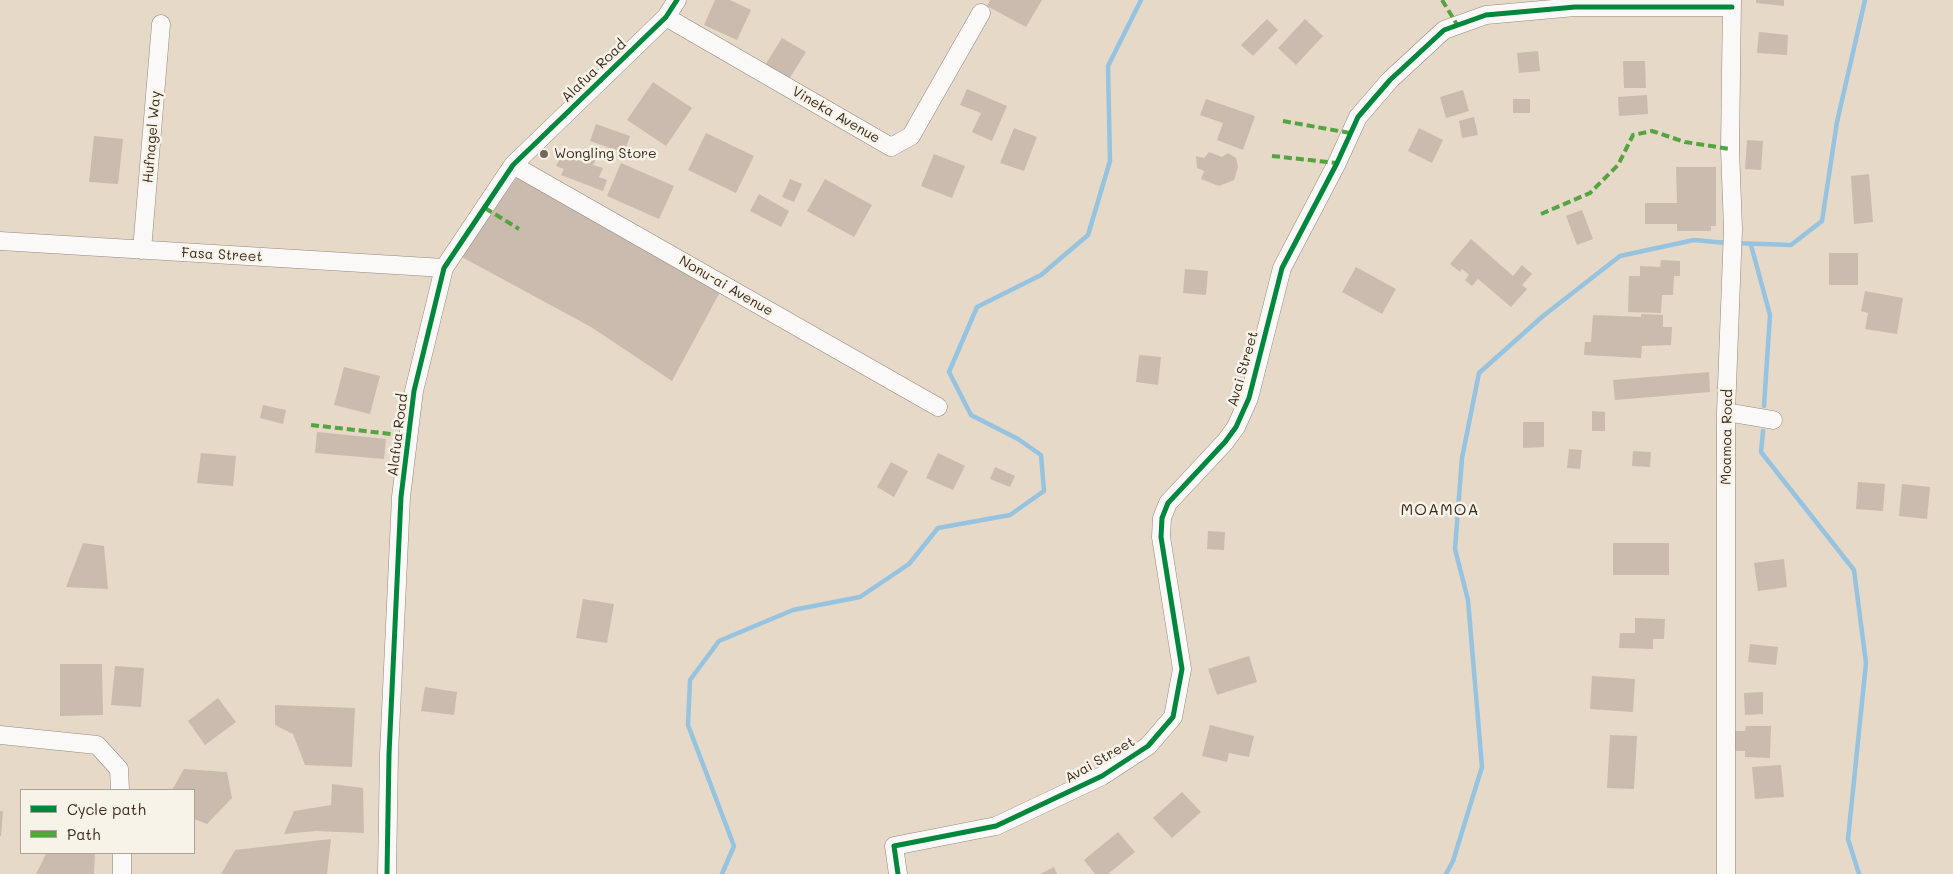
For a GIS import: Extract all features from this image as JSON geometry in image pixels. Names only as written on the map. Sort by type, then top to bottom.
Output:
[{"type":"street","name":"Alafua Road","points":[[387,874],[390,744],[401,497],[414,391],[444,268],[514,165],[666,17],[676,0]]},
{"type":"street","name":"Moamoa Road","points":[[1726,874],[1726,412],[1733,229],[1730,149],[1732,3]]},
{"type":"street","name":"Avai Street","points":[[898,874],[894,846],[996,826],[1102,776],[1148,746],[1173,717],[1182,669],[1161,537],[1162,518],[1168,503],[1226,442],[1236,428],[1249,398],[1282,268],[1337,163],[1358,117],[1390,80],[1444,30],[1486,16],[1575,7],[1732,3]]},
{"type":"street","name":"Vineka Avenue","points":[[666,17],[890,147],[911,136],[982,13]]},
{"type":"street","name":"Hufnagel Way","points":[[142,250],[161,24]]},
{"type":"street","name":"Nonu-ai Avenue","points":[[514,165],[938,407]]},
{"type":"street","name":"Fasa Street","points":[[0,241],[444,268]]},
{"type":"street","points":[[1726,412],[1772,420]]},
{"type":"street","points":[[0,735],[97,745],[119,769],[120,789]]},
{"type":"street","points":[[122,854],[122,874]]},
{"type":"building","points":[[715,0],[730,0],[751,10],[737,40],[704,25]]},
{"type":"building","points":[[990,0],[1042,0],[1026,27],[987,6]]},
{"type":"building","points":[[1756,0],[1784,0],[1784,6],[1756,3]]},
{"type":"building","points":[[1267,19],[1278,30],[1253,56],[1241,45]]},
{"type":"building","points":[[1305,19],[1323,36],[1296,65],[1278,48]]},
{"type":"building","points":[[1759,32],[1788,35],[1787,55],[1757,53]]},
{"type":"building","points":[[782,38],[806,52],[788,81],[764,67]]},
{"type":"building","points":[[1538,51],[1540,71],[1519,73],[1517,53]]},
{"type":"building","points":[[1623,61],[1645,61],[1646,88],[1624,88]]},
{"type":"building","points":[[653,82],[692,108],[666,146],[627,120]]},
{"type":"building","points":[[967,89],[1007,106],[992,141],[972,132],[981,113],[960,105]]},
{"type":"building","points":[[1463,90],[1469,111],[1446,118],[1440,97]]},
{"type":"building","points":[[1647,95],[1648,114],[1619,116],[1618,97]]},
{"type":"building","points":[[1206,99],[1255,116],[1243,150],[1217,140],[1223,123],[1200,115]]},
{"type":"building","points":[[1513,99],[1530,99],[1530,113],[1513,113]]},
{"type":"building","points":[[1474,117],[1478,135],[1462,138],[1459,121]]},
{"type":"building","points":[[596,124],[630,136],[624,153],[590,141]]},
{"type":"building","points":[[1014,128],[1037,137],[1024,171],[1000,163]]},
{"type":"building","points":[[1419,128],[1443,140],[1432,163],[1408,151]]},
{"type":"building","points":[[706,133],[754,156],[736,193],[688,170]]},
{"type":"building","points":[[94,136],[123,139],[118,184],[89,182]]},
{"type":"building","points":[[1747,140],[1763,141],[1761,170],[1745,169]]},
{"type":"building","points":[[571,150],[596,160],[593,165],[603,168],[599,177],[607,180],[603,191],[561,175],[564,169],[556,166],[560,158],[567,160]]},
{"type":"building","points":[[1209,152],[1222,157],[1228,153],[1236,158],[1238,167],[1234,180],[1219,186],[1201,179],[1204,171],[1197,168],[1196,156],[1204,158]]},
{"type":"building","points":[[934,154],[965,166],[952,198],[921,186]]},
{"type":"building","points":[[621,163],[674,186],[659,219],[607,196]]},
{"type":"building","points":[[1676,167],[1716,167],[1716,226],[1711,226],[1711,231],[1677,231],[1677,224],[1645,224],[1645,203],[1677,203]]},
{"type":"building","points":[[1869,174],[1873,222],[1854,224],[1851,176]]},
{"type":"building","points":[[517,177],[720,292],[672,381],[591,327],[460,256]]},
{"type":"building","points":[[790,179],[802,184],[794,202],[782,197]]},
{"type":"building","points":[[825,179],[872,205],[854,237],[807,211]]},
{"type":"building","points":[[759,194],[789,211],[781,227],[750,211]]},
{"type":"building","points":[[1582,210],[1593,239],[1577,245],[1566,216]]},
{"type":"building","points":[[1471,239],[1513,276],[1522,265],[1532,274],[1522,285],[1527,289],[1511,307],[1478,279],[1472,286],[1465,280],[1469,275],[1462,269],[1460,272],[1450,264]]},
{"type":"building","points":[[1829,253],[1858,253],[1858,285],[1829,285]]},
{"type":"building","points":[[1661,260],[1680,261],[1680,276],[1674,276],[1673,295],[1662,295],[1661,313],[1628,312],[1629,276],[1640,276],[1640,266],[1660,267]]},
{"type":"building","points":[[1356,267],[1396,289],[1382,314],[1342,292]]},
{"type":"building","points":[[1185,269],[1208,271],[1206,295],[1183,293]]},
{"type":"building","points":[[1865,291],[1903,298],[1897,334],[1865,329],[1868,313],[1861,311]]},
{"type":"building","points":[[1641,314],[1663,315],[1663,327],[1672,327],[1671,345],[1642,346],[1641,358],[1584,355],[1585,342],[1591,342],[1593,315],[1641,317]]},
{"type":"building","points":[[1139,355],[1161,357],[1158,385],[1136,382]]},
{"type":"building","points":[[344,367],[380,376],[370,414],[334,405]]},
{"type":"building","points":[[1709,372],[1710,392],[1615,400],[1613,380]]},
{"type":"building","points":[[263,405],[286,410],[283,424],[260,418]]},
{"type":"building","points":[[1592,411],[1605,412],[1605,431],[1592,431]]},
{"type":"building","points":[[1523,422],[1544,422],[1544,447],[1523,448]]},
{"type":"building","points":[[317,432],[386,439],[384,459],[315,453]]},
{"type":"building","points":[[1569,449],[1582,450],[1580,469],[1567,468]]},
{"type":"building","points":[[1633,451],[1651,452],[1650,467],[1632,466]]},
{"type":"building","points":[[201,453],[236,456],[233,486],[197,483]]},
{"type":"building","points":[[938,453],[965,466],[953,490],[926,478]]},
{"type":"building","points":[[891,462],[908,471],[894,497],[877,487]]},
{"type":"building","points":[[995,467],[1015,476],[1010,487],[990,479]]},
{"type":"building","points":[[1858,482],[1885,484],[1883,511],[1856,509]]},
{"type":"building","points":[[1902,484],[1930,487],[1927,519],[1899,516]]},
{"type":"building","points":[[1208,531],[1225,532],[1224,550],[1207,549]]},
{"type":"building","points":[[83,543],[104,546],[108,589],[66,587]]},
{"type":"building","points":[[1613,543],[1669,543],[1669,575],[1613,575]]},
{"type":"building","points":[[1784,559],[1787,587],[1758,591],[1754,563]]},
{"type":"building","points":[[583,599],[614,604],[607,643],[576,638]]},
{"type":"building","points":[[1635,618],[1665,619],[1664,639],[1653,639],[1653,649],[1619,648],[1620,633],[1635,633]]},
{"type":"building","points":[[1750,644],[1778,647],[1776,665],[1748,662]]},
{"type":"building","points":[[1249,656],[1257,682],[1217,695],[1208,669]]},
{"type":"building","points":[[60,664],[102,664],[103,715],[60,716]]},
{"type":"building","points":[[115,666],[144,668],[141,707],[111,705]]},
{"type":"building","points":[[1592,676],[1635,679],[1633,712],[1590,709]]},
{"type":"building","points":[[425,687],[457,692],[454,715],[421,711]]},
{"type":"building","points":[[1763,692],[1763,714],[1745,715],[1744,693]]},
{"type":"building","points":[[218,698],[236,722],[205,745],[188,721]]},
{"type":"building","points":[[275,705],[355,708],[352,767],[305,765],[293,734],[275,725]]},
{"type":"building","points":[[1210,725],[1254,736],[1249,757],[1229,753],[1227,762],[1202,756]]},
{"type":"building","points":[[1746,726],[1771,726],[1770,758],[1745,757],[1745,751],[1731,751],[1731,731],[1745,731]]},
{"type":"building","points":[[1610,735],[1637,736],[1634,789],[1607,788]]},
{"type":"building","points":[[1781,765],[1784,797],[1755,799],[1752,767]]},
{"type":"building","points":[[184,769],[227,772],[232,798],[207,824],[195,819],[195,789],[173,789]]},
{"type":"building","points":[[332,784],[363,788],[364,833],[316,831],[284,834],[294,811],[331,805]]},
{"type":"building","points":[[1182,792],[1201,812],[1172,838],[1153,818]]},
{"type":"building","points":[[0,811],[3,811],[1,836],[0,836]]},
{"type":"building","points":[[1118,832],[1135,852],[1108,874],[1095,874],[1084,860]]},
{"type":"building","points":[[331,839],[327,874],[221,874],[235,850]]},
{"type":"building","points":[[46,854],[95,854],[94,874],[36,874]]},
{"type":"building","points":[[1054,867],[1057,874],[1040,874]]},
{"type":"waterway","points":[[722,874],[734,846],[688,725],[690,680],[719,641],[793,610],[860,597],[909,564],[938,528],[1010,515],[1044,491],[1041,455],[1018,439],[971,415],[949,372],[977,307],[1041,275],[1088,235],[1110,161],[1108,66],[1141,0]]},
{"type":"waterway","points":[[1735,243],[1791,245],[1822,221],[1837,122],[1865,0]]},
{"type":"waterway","points":[[1446,874],[1453,861],[1482,767],[1468,600],[1455,549],[1462,458],[1479,373],[1543,316],[1620,256],[1694,240],[1727,243]]},
{"type":"waterway","points":[[1751,245],[1770,315],[1764,406]]},
{"type":"waterway","points":[[1763,431],[1761,452],[1854,570],[1866,663],[1848,839],[1859,874]]},
{"type":"marked path","points":[[1442,0],[1458,26]]},
{"type":"marked path","points":[[1283,121],[1350,133]]},
{"type":"marked path","points":[[1541,214],[1590,193],[1618,165],[1633,135],[1652,131],[1685,142],[1730,149]]},
{"type":"marked path","points":[[1272,156],[1337,163]]},
{"type":"marked path","points":[[485,208],[519,229]]},
{"type":"marked path","points":[[311,425],[409,436]]},
{"type":"cycle path","points":[[387,874],[389,754],[401,497],[414,391],[444,268],[513,165],[666,17],[677,0]]},
{"type":"cycle path","points":[[898,874],[894,846],[996,826],[1102,776],[1148,746],[1173,717],[1182,669],[1161,537],[1162,518],[1168,503],[1225,442],[1236,427],[1249,398],[1282,268],[1337,163],[1358,117],[1390,80],[1444,30],[1486,15],[1575,7],[1732,7]]},
{"type":"place","name":"Wongling Store","points":[[544,154]]},
{"type":"district","name":"MOAMOA","points":[[1440,510]]}]
